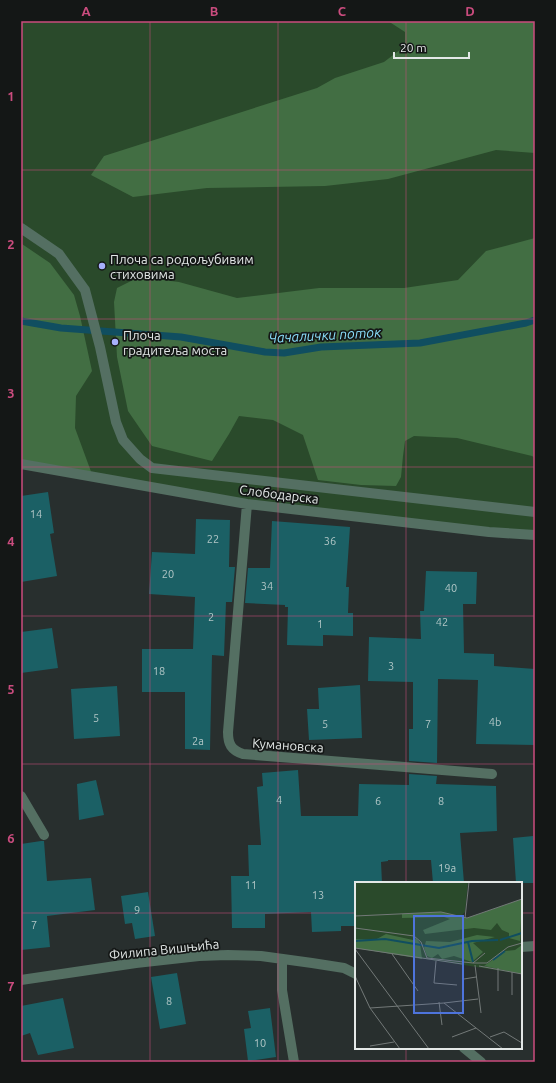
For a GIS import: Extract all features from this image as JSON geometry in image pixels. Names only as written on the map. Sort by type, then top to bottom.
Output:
[{"type":"street","points":[[21,228],[59,254],[86,290],[116,422],[123,440],[140,459],[152,468],[535,512]]},
{"type":"street","name":"Слободарска","points":[[21,464],[247,504],[481,531],[535,535]]},
{"type":"street","name":"Кумановска","points":[[247,504],[228,732],[228,741],[232,748],[243,754],[492,774]]},
{"type":"street","points":[[21,796],[44,835]]},
{"type":"street","points":[[522,947],[535,946]]},
{"type":"street","name":"Филипа Вишњића","points":[[21,980],[198,956],[228,955],[261,956],[312,963],[344,968],[355,974]]},
{"type":"street","points":[[282,959],[282,990],[294,1062]]},
{"type":"street","points":[[344,968],[355,967]]},
{"type":"street","points":[[465,1049],[481,1062]]},
{"type":"green space","points":[[21,21],[535,21],[535,535],[247,504],[21,464]]},
{"type":"green space","points":[[388,21],[535,21],[535,153],[496,150],[388,179],[325,186],[207,188],[133,197],[91,175],[104,156],[317,88],[335,78],[384,62],[405,46],[405,32]]},
{"type":"green space","points":[[535,238],[535,458],[457,438],[414,436],[405,441],[401,477],[396,486],[361,485],[318,480],[303,435],[273,420],[239,416],[212,461],[152,446],[128,411],[117,357],[114,302],[117,288],[139,277],[179,282],[237,298],[319,288],[404,288],[458,280],[486,251]]},
{"type":"green space","points":[[22,244],[50,263],[74,295],[92,371],[76,396],[75,428],[93,477],[21,464]]},
{"type":"building","points":[[48,492],[54,533],[50,534],[57,576],[21,582],[21,496]]},
{"type":"building","points":[[196,519],[230,520],[229,567],[235,567],[232,602],[226,602],[224,656],[212,655],[210,750],[185,749],[185,692],[142,692],[142,649],[193,649],[195,597],[149,594],[152,552],[195,554]]},
{"type":"building","points":[[272,521],[350,527],[346,587],[349,587],[348,613],[353,613],[353,636],[323,635],[323,646],[287,645],[288,607],[285,607],[285,605],[245,603],[248,568],[270,568]]},
{"type":"building","points":[[426,571],[477,572],[476,604],[463,604],[464,653],[494,654],[494,666],[535,669],[535,745],[476,744],[478,680],[438,679],[437,763],[409,761],[409,729],[413,729],[413,682],[368,681],[369,637],[421,639],[420,611],[424,611]]},
{"type":"building","points":[[52,628],[58,668],[21,673],[21,632]]},
{"type":"building","points":[[360,685],[362,738],[309,740],[307,709],[319,709],[318,688]]},
{"type":"building","points":[[117,686],[120,736],[74,739],[71,689]]},
{"type":"building","points":[[298,770],[301,816],[358,816],[359,784],[409,785],[409,774],[437,776],[436,784],[496,786],[497,831],[460,833],[464,882],[433,882],[431,860],[388,860],[381,862],[382,882],[355,882],[355,926],[341,926],[341,931],[312,932],[311,912],[265,914],[265,928],[232,928],[231,876],[249,876],[248,845],[261,845],[257,787],[263,786],[262,773]]},
{"type":"building","points":[[96,780],[104,815],[79,820],[77,784]]},
{"type":"building","points":[[533,836],[535,883],[516,882],[513,838]]},
{"type":"building","points":[[44,841],[47,881],[91,878],[95,910],[47,916],[50,947],[21,950],[21,844]]},
{"type":"building","points":[[148,892],[155,936],[135,939],[132,923],[125,924],[121,896]]},
{"type":"building","points":[[177,973],[186,1024],[160,1029],[151,977]]},
{"type":"building","points":[[63,998],[74,1048],[38,1055],[30,1033],[21,1036],[21,1006]]},
{"type":"building","points":[[270,1008],[276,1057],[248,1061],[244,1029],[251,1028],[248,1011]]},
{"type":"waterway","name":"Чачалички поток","points":[[21,321],[61,328],[181,337],[265,352],[284,353],[321,347],[420,343],[535,320]]},
{"type":"place","name":"Плоча са родољубивим стиховима","points":[[102,266]]},
{"type":"place","name":"Плоча градитеља моста","points":[[115,342]]}]
